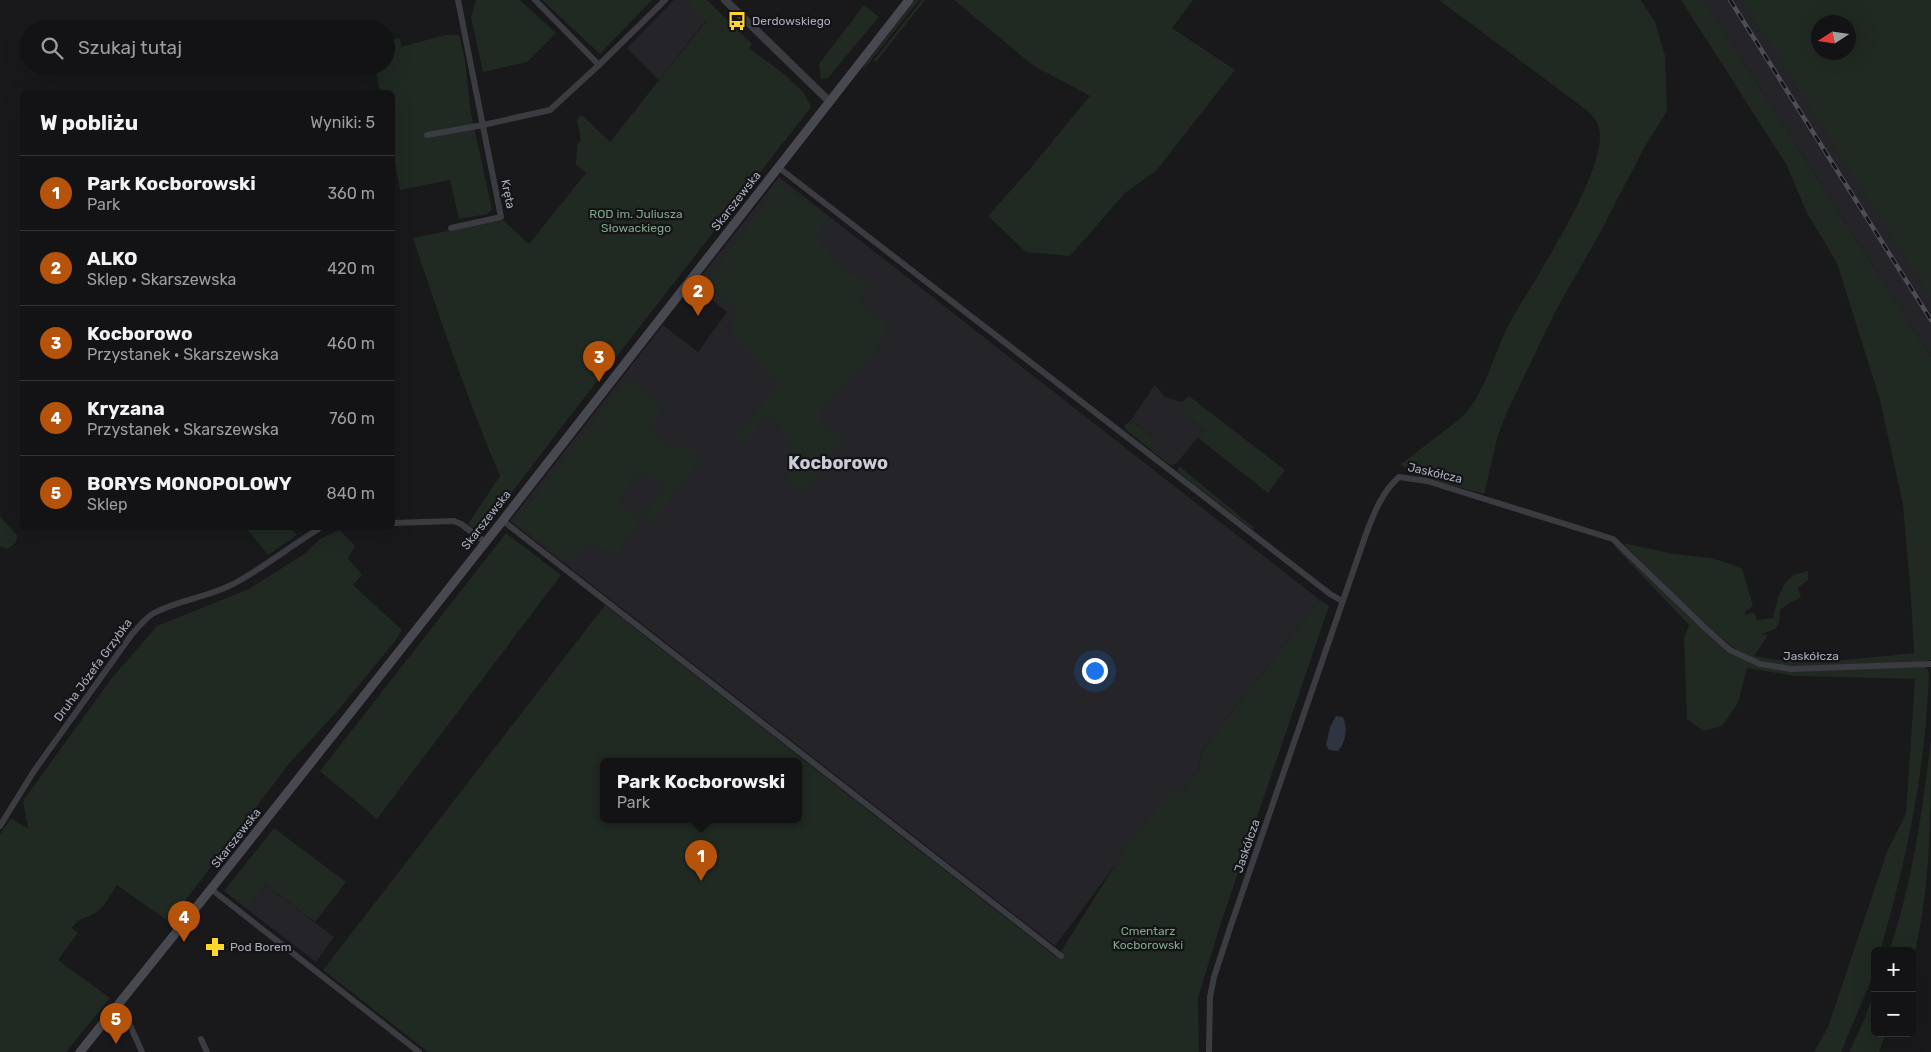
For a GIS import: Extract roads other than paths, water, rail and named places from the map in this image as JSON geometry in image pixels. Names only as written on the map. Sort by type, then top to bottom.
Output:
[{"type":"main road","name":"Skarszewska","points":[[80,1052],[485,542],[909,0]]},
{"type":"street","name":"Kręta","points":[[451,228],[502,217],[458,0]]},
{"type":"street","points":[[536,0],[599,65]]},
{"type":"street","points":[[427,134],[483,125],[550,110],[665,0]]},
{"type":"street","points":[[725,0],[830,102]]},
{"type":"street","points":[[778,167],[1330,594],[1342,601]]},
{"type":"street","name":"Jaskółcza","points":[[1209,1052],[1210,997],[1214,977],[1342,601],[1377,505],[1399,477],[1404,476],[1455,489],[1613,539],[1704,627],[1745,658],[1760,664],[1791,669],[1931,664]]},
{"type":"street","points":[[502,520],[1061,956]]},
{"type":"street","points":[[395,523],[454,521],[485,542]]},
{"type":"street","name":"Druha Józefa Grzybka","points":[[0,826],[37,766],[132,634],[143,622],[153,614],[166,608],[210,594],[237,582],[317,530]]},
{"type":"street","points":[[211,889],[411,1050],[419,1052]]},
{"type":"street","points":[[129,1023],[142,1052]]},
{"type":"street","points":[[202,1039],[207,1052]]},
{"type":"railway","points":[[1730,0],[1931,320]]},
{"type":"place","name":"Derdowskiego","points":[[737,21]]},
{"type":"place","name":"ALKO","points":[[698,316]]},
{"type":"place","name":"Kocborowo","points":[[599,382]]},
{"type":"place","name":"Park Kocborowski","points":[[701,881]]},
{"type":"place","name":"Kryzana","points":[[184,942]]},
{"type":"place","name":"Pod Borem","points":[[215,947]]},
{"type":"place","name":"BORYS MONOPOLOWY","points":[[116,1044]]},
{"type":"district","name":"Kocborowo","points":[[838,463]]},
{"type":"park label","name":"ROD im. Juliusza Słowackiego","points":[[636,221]]},
{"type":"park label","name":"Cmentarz Kocborowski","points":[[1148,938]]}]
